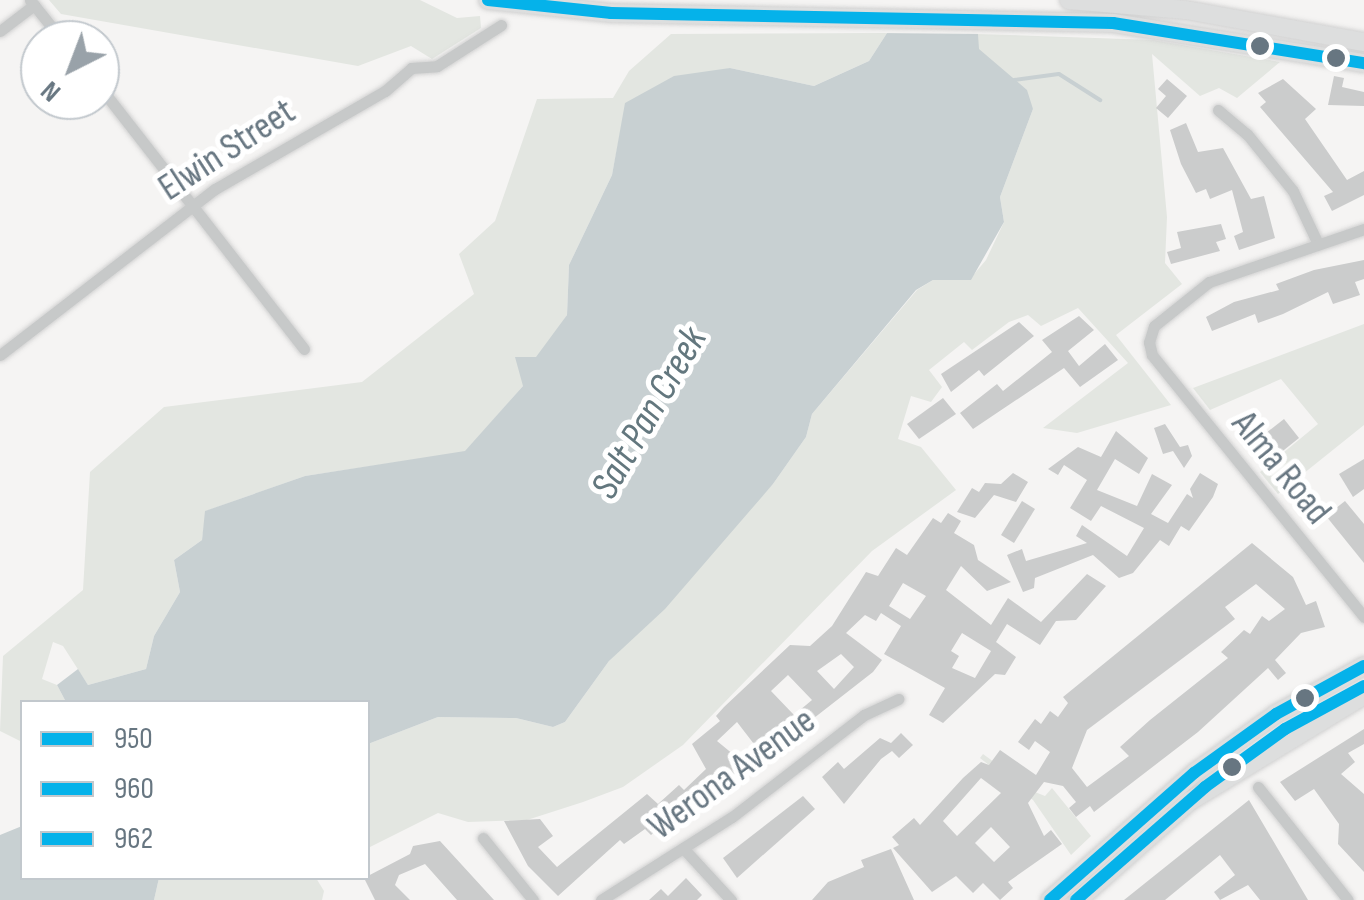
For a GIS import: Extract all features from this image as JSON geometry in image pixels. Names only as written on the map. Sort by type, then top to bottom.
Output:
[{"type":"main road","points":[[488,0],[687,15],[1017,18],[1180,30],[1364,63]]},
{"type":"main road","points":[[1069,0],[1186,10],[1364,42]]},
{"type":"main road","points":[[1050,900],[1194,773],[1276,714],[1364,666]]},
{"type":"main road","points":[[1078,900],[1190,801],[1364,694]]},
{"type":"street","points":[[0,32],[32,2]]},
{"type":"street","name":"Elwin Street","points":[[0,355],[193,204],[411,68],[437,66],[501,25]]},
{"type":"street","points":[[1218,110],[1248,134],[1293,191],[1318,244],[1364,229]]},
{"type":"street","points":[[120,112],[304,350]]},
{"type":"street","name":"Alma Road","points":[[1318,244],[1190,293],[1154,326],[1152,356],[1364,617]]},
{"type":"street","name":"Werona Avenue","points":[[600,900],[683,848],[864,715],[898,699]]},
{"type":"street","points":[[1258,787],[1348,900]]},
{"type":"street","points":[[484,838],[533,900]]},
{"type":"street","points":[[683,848],[732,900]]},
{"type":"shaded area","points":[[49,0],[420,0],[457,18],[480,16],[481,28],[432,59],[411,46],[358,66],[120,24],[120,20],[61,14]]},
{"type":"shaded area","points":[[887,33],[869,61],[814,86],[730,68],[626,103],[612,175],[569,265],[567,315],[523,386],[465,452],[305,476],[206,511],[202,540],[174,560],[180,592],[154,636],[146,669],[88,685],[63,646],[53,642],[42,679],[57,685],[65,700],[20,700],[20,741],[0,731],[3,656],[83,590],[90,472],[164,407],[362,382],[474,294],[459,254],[495,221],[537,99],[613,98],[629,71],[671,34]]},
{"type":"shaded area","points":[[978,34],[1153,40],[1280,62],[1237,98],[1219,88],[1200,96],[1152,54],[1167,217],[1165,263],[1182,284],[1116,335],[1171,405],[1077,433],[1043,428],[1128,363],[1078,308],[1041,326],[1028,315],[1009,322],[972,350],[964,342],[929,370],[942,387],[931,402],[911,396],[898,439],[921,447],[956,490],[872,551],[683,745],[623,787],[583,802],[527,820],[468,822],[438,813],[370,847],[370,743],[438,717],[516,718],[553,727],[565,722],[609,661],[773,484],[806,437],[812,414],[917,290],[933,280],[970,279],[986,260],[1004,222],[1000,197],[1033,109],[978,49]]},
{"type":"shaded area","points":[[1364,324],[1364,425],[1278,494],[1260,472],[1318,424],[1281,379],[1210,410],[1193,388]]},
{"type":"shaded area","points":[[983,754],[1035,792],[1045,796],[1052,788],[1091,836],[1071,855],[1033,800],[980,758]]},
{"type":"shaded area","points":[[159,880],[317,880],[324,891],[322,900],[154,900]]},
{"type":"water","name":"Salt Pan Creek","points":[[891,0],[976,5],[979,49],[1027,90],[1033,109],[1000,197],[1004,222],[971,280],[933,280],[916,290],[812,414],[806,437],[773,484],[665,609],[609,661],[565,722],[553,727],[516,718],[438,717],[370,743],[370,700],[65,700],[57,685],[78,669],[88,685],[146,669],[154,636],[180,592],[174,560],[202,540],[205,511],[305,476],[465,451],[523,386],[515,357],[536,357],[567,315],[569,265],[612,175],[625,103],[674,76],[730,68],[814,86],[869,61],[887,33]]},
{"type":"water","points":[[20,827],[20,880],[159,880],[154,900],[0,900],[0,835]]},
{"type":"pier","points":[[886,0],[982,0],[983,34],[881,33]]},
{"type":"building","points":[[1334,76],[1344,78],[1342,87],[1364,92],[1364,106],[1328,105]]},
{"type":"building","points":[[1167,79],[1187,96],[1168,118],[1156,108],[1166,96],[1158,89]]},
{"type":"building","points":[[1283,79],[1316,109],[1305,119],[1347,180],[1364,171],[1364,195],[1332,211],[1324,196],[1333,192],[1260,107],[1266,102],[1258,93]]},
{"type":"building","points":[[1186,123],[1198,152],[1223,148],[1251,199],[1264,196],[1275,238],[1239,250],[1234,236],[1243,232],[1232,190],[1210,199],[1206,189],[1196,193],[1181,164],[1170,130]]},
{"type":"building","points":[[1221,224],[1226,239],[1216,242],[1220,251],[1171,264],[1167,252],[1181,248],[1177,232]]},
{"type":"building","points":[[1364,260],[1364,279],[1355,282],[1360,295],[1333,304],[1328,292],[1258,323],[1255,314],[1212,331],[1206,317],[1234,302],[1279,290],[1276,284],[1314,270]]},
{"type":"building","points":[[1079,316],[1094,330],[1068,351],[1079,366],[1105,344],[1118,360],[1080,387],[1064,368],[973,429],[960,413],[997,384],[1003,391],[1052,352],[1042,340]]},
{"type":"building","points":[[1019,322],[1034,336],[984,376],[979,370],[951,392],[941,374]]},
{"type":"building","points":[[943,398],[956,414],[919,439],[907,424]]},
{"type":"building","points":[[1284,419],[1299,438],[1279,454],[1266,433]]},
{"type":"building","points":[[1165,424],[1180,447],[1188,445],[1192,456],[1184,468],[1173,451],[1163,454],[1154,428]]},
{"type":"building","points":[[1116,431],[1148,458],[1139,474],[1115,459],[1097,490],[1137,506],[1152,474],[1172,485],[1151,514],[1168,523],[1187,494],[1193,498],[1190,489],[1200,473],[1218,484],[1213,497],[1189,531],[1181,526],[1169,546],[1160,540],[1133,573],[1119,578],[1093,555],[1035,578],[1034,588],[1023,592],[1007,555],[1022,549],[1026,561],[1087,543],[1076,536],[1082,525],[1127,556],[1144,528],[1101,506],[1091,521],[1070,508],[1087,480],[1064,465],[1058,475],[1048,469],[1078,447],[1101,457]]},
{"type":"building","points":[[1364,459],[1364,489],[1353,497],[1339,474]]},
{"type":"building","points":[[1013,473],[1028,482],[1016,502],[994,495],[975,518],[957,512],[972,488],[979,492],[985,483],[1001,484]]},
{"type":"building","points":[[1022,501],[1035,509],[1014,543],[1001,535]]},
{"type":"building","points":[[1345,501],[1364,524],[1364,563],[1326,516]]},
{"type":"building","points":[[948,513],[961,521],[954,533],[974,545],[978,560],[1011,582],[987,591],[961,566],[946,590],[991,625],[1008,598],[1041,622],[1087,574],[1106,586],[1076,620],[1056,621],[1040,645],[1007,624],[996,642],[1016,657],[1005,675],[995,674],[943,723],[929,715],[945,688],[884,654],[901,626],[881,613],[876,621],[865,615],[846,633],[882,660],[873,672],[764,757],[737,722],[717,741],[745,764],[703,805],[699,800],[681,810],[651,835],[645,829],[624,844],[620,840],[558,896],[528,866],[504,821],[540,819],[553,836],[538,847],[557,867],[647,794],[658,804],[679,785],[684,790],[706,769],[692,744],[720,721],[716,716],[724,707],[790,645],[810,646],[832,626],[866,572],[878,576],[896,548],[907,555],[933,518],[941,523]],"holes":[[[903,583],[926,596],[910,619],[889,606]],[[962,633],[991,651],[975,678],[952,668],[959,656],[951,651]],[[841,654],[854,667],[834,689],[817,671]],[[788,675],[812,700],[794,715],[771,691]]]},
{"type":"building","points":[[1252,543],[1293,577],[1306,605],[1316,601],[1325,627],[1301,633],[1275,660],[1286,673],[1278,680],[1268,668],[1198,732],[1094,812],[1090,806],[1076,817],[1069,808],[1076,802],[1063,786],[1044,782],[1028,803],[1044,836],[1051,830],[1062,844],[1008,882],[1013,888],[1000,900],[983,883],[973,893],[956,876],[932,892],[893,848],[899,845],[892,837],[914,818],[920,825],[963,778],[981,762],[989,765],[1000,750],[1036,775],[1050,752],[1035,741],[1029,750],[1018,742],[1035,719],[1041,724],[1050,711],[1058,717],[1068,703],[1063,697]],"holes":[[[1256,584],[1285,609],[1269,621],[1262,616],[1250,634],[1244,630],[1221,652],[1228,658],[1120,747],[1129,756],[1087,787],[1072,768],[1087,730],[1235,619],[1225,607]],[[981,778],[1001,793],[957,836],[943,821]],[[991,827],[1010,847],[994,862],[975,843]]]},
{"type":"building","points":[[1364,729],[1364,744],[1348,753],[1355,762],[1341,774],[1364,794],[1364,872],[1338,844],[1339,824],[1314,789],[1295,801],[1280,782]]},
{"type":"building","points":[[901,733],[913,745],[899,758],[892,751],[881,759],[844,804],[822,777],[838,762],[844,769],[880,738],[891,743]]},
{"type":"building","points":[[803,796],[815,809],[737,878],[723,858]]},
{"type":"building","points":[[1249,800],[1308,900],[1260,900],[1248,885],[1220,900],[1214,892],[1235,875],[1220,855],[1165,900],[1124,900]]},
{"type":"building","points":[[440,841],[494,900],[457,900],[425,864],[399,875],[395,885],[410,900],[375,900],[365,880],[410,854],[413,846]]},
{"type":"building","points":[[891,849],[914,900],[812,900],[828,882],[864,867],[861,860]]},
{"type":"building","points":[[686,878],[702,895],[697,900],[649,900],[661,889],[668,896]]},
{"type":"waterway","points":[[1014,80],[1059,74],[1100,100]]},
{"type":"transit line","name":"950","points":[[488,0],[611,13],[1113,23],[1364,63]]},
{"type":"transit line","name":"960","points":[[1050,900],[1194,773],[1276,714],[1364,666]]},
{"type":"transit line","name":"962","points":[[1076,900],[1205,787],[1285,729],[1364,686]]}]
